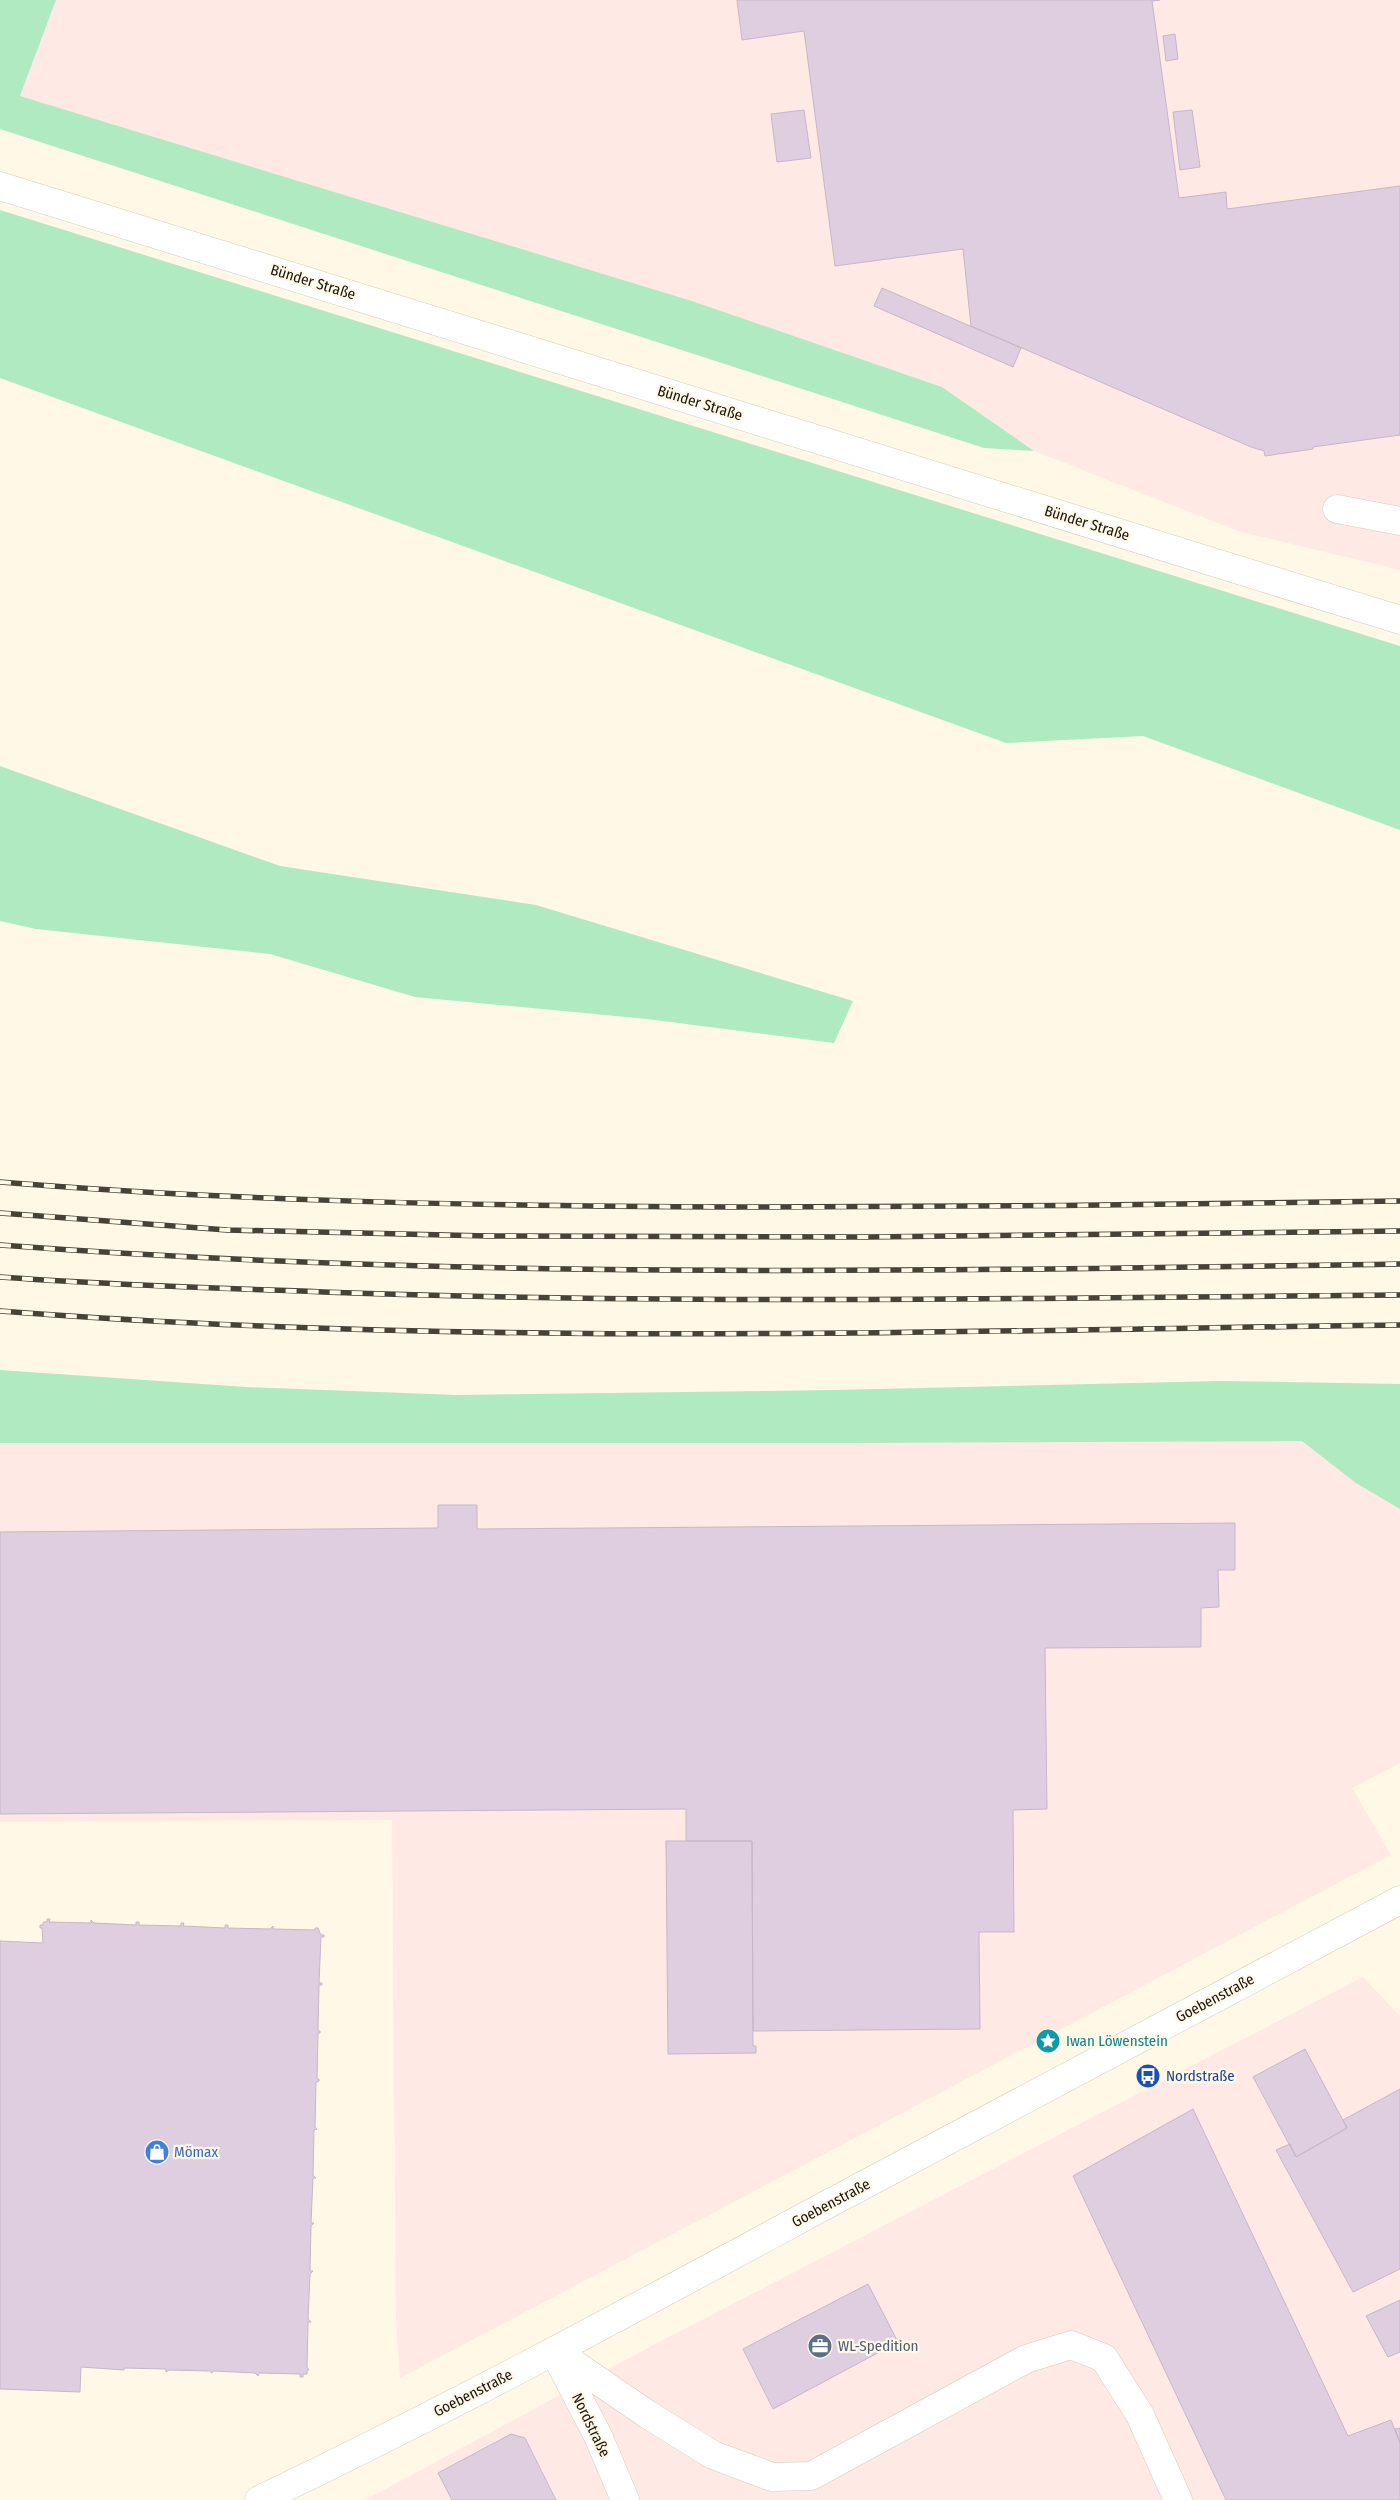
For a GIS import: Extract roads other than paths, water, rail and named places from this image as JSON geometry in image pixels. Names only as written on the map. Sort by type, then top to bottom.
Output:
[{"type":"street","name":"Bünder Straße","points":[[0,186],[1400,620]]},
{"type":"street","points":[[1337,509],[1400,521]]},
{"type":"street","name":"Goebenstraße","points":[[259,2500],[364,2450],[554,2351],[1091,2063],[1400,1900]]},
{"type":"street","points":[[554,2351],[647,2414],[713,2455],[772,2477],[811,2476],[1026,2358],[1070,2345],[1104,2358],[1140,2415],[1178,2500]]},
{"type":"street","name":"Nordstraße","points":[[554,2351],[599,2438],[625,2500]]},
{"type":"railway","points":[[0,1182],[184,1194],[369,1202],[554,1205],[904,1207],[1400,1201]]},
{"type":"railway","points":[[0,1213],[227,1230],[488,1236],[867,1237],[1400,1231]]},
{"type":"railway","points":[[0,1245],[350,1264],[525,1268],[875,1270],[1400,1264]]},
{"type":"railway","points":[[0,1277],[242,1289],[592,1298],[862,1300],[1400,1295]]},
{"type":"railway","points":[[0,1311],[175,1322],[525,1333],[875,1333],[1400,1325]]},
{"type":"place","name":"Iwan Löwenstein","points":[[1048,2041]]},
{"type":"place","name":"Nordstraße","points":[[1148,2076]]},
{"type":"place","name":"Mömax","points":[[157,2152]]},
{"type":"place","name":"WL-Spedition","points":[[820,2346]]}]
